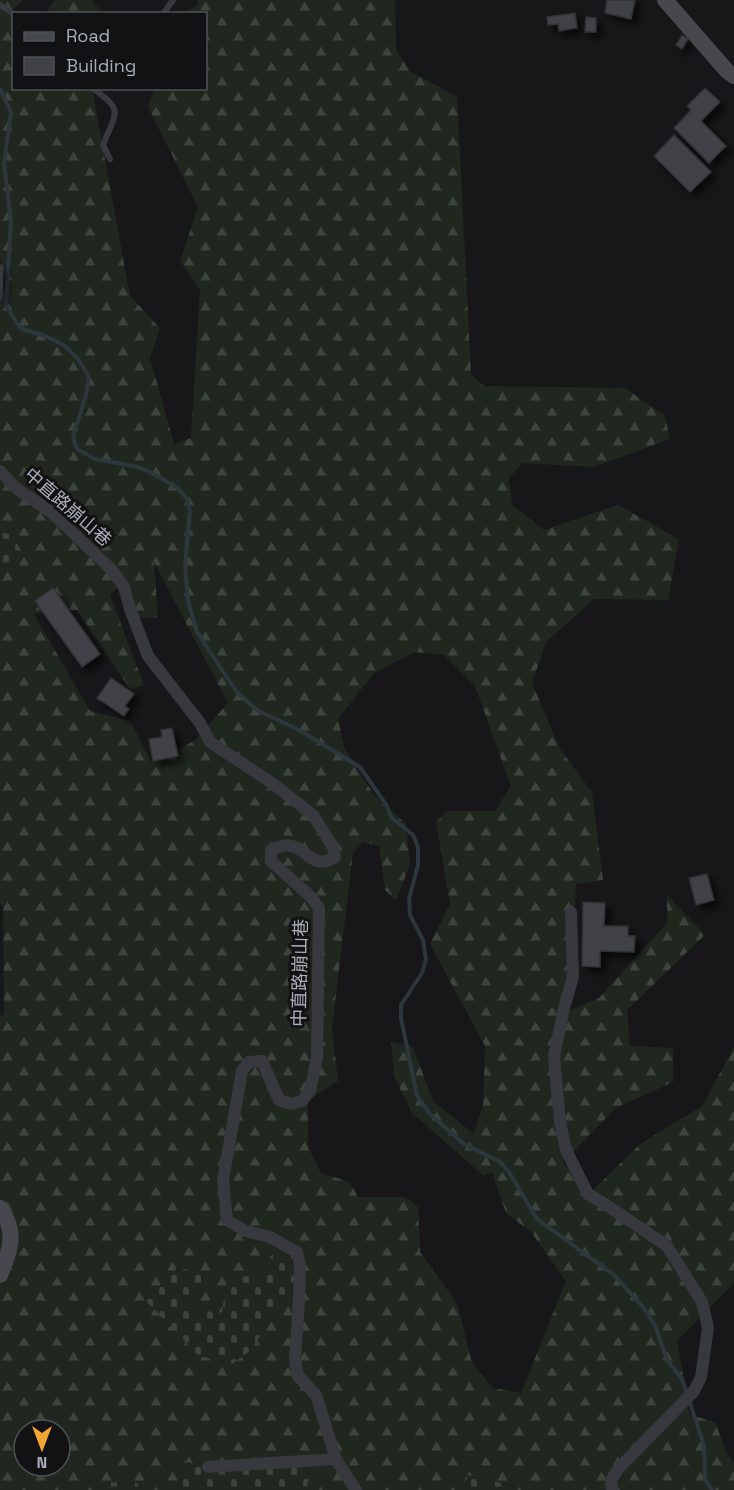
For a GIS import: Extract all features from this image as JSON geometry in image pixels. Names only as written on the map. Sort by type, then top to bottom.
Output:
[{"type":"street","points":[[665,0],[727,71],[734,76]]},
{"type":"street","name":"中直路崩山巷","points":[[0,471],[17,489],[51,512],[113,571],[124,587],[148,656],[200,723],[210,742],[272,783],[313,815],[333,847],[335,857],[325,863],[316,862],[294,846],[282,844],[271,850],[271,861],[319,908],[317,1058],[310,1090],[302,1101],[291,1104],[279,1100],[262,1061],[249,1062],[242,1071],[223,1180],[227,1220],[245,1231],[270,1237],[297,1252],[300,1264],[295,1359],[298,1376],[316,1395],[336,1459],[356,1490]]},
{"type":"street","points":[[571,912],[573,977],[554,1056],[560,1122],[566,1150],[588,1194],[667,1246],[702,1302],[708,1328],[701,1377],[694,1390],[619,1468],[611,1480],[612,1490]]},
{"type":"street","points":[[0,1208],[7,1217],[12,1235],[9,1254],[0,1275]]},
{"type":"street","points":[[208,1467],[336,1459]]},
{"type":"lane","points":[[95,90],[108,98],[114,107],[115,121],[103,145],[110,159]]},
{"type":"lane","points":[[103,95],[106,90]]},
{"type":"green space","points":[[0,0],[23,0],[11,11],[12,90],[100,90],[93,94],[130,296],[160,328],[150,358],[174,444],[191,438],[200,290],[180,261],[198,207],[148,107],[154,90],[207,90],[207,12],[185,12],[197,5],[198,0],[395,0],[396,50],[410,71],[457,97],[471,374],[484,386],[625,388],[665,416],[670,439],[594,467],[522,463],[509,478],[512,505],[544,530],[618,505],[679,539],[668,600],[594,599],[546,642],[532,683],[560,749],[592,792],[603,880],[576,884],[568,1011],[599,998],[667,923],[667,895],[705,935],[627,1010],[630,1046],[673,1048],[673,1082],[616,1108],[563,1162],[590,1193],[640,1144],[702,1106],[734,1047],[734,1283],[677,1341],[690,1415],[715,1422],[727,1454],[734,1462],[734,1490],[517,1490],[518,1487],[468,1475],[464,1490],[307,1490],[310,1460],[211,1469],[184,1462],[178,1490],[141,1490],[136,1483],[101,1482],[95,1490],[0,1490],[0,1016],[4,1014],[3,908],[0,902],[0,568],[21,552],[12,535],[0,532],[0,300],[7,282],[0,259]],"holes":[[[154,562],[228,703],[194,741],[152,763],[130,721],[90,711],[34,614],[77,610],[130,689],[144,685],[110,595],[118,587],[133,617],[158,618]],[[415,652],[444,655],[475,686],[511,786],[495,811],[448,811],[436,822],[450,904],[430,944],[485,1046],[483,1105],[474,1134],[433,1101],[413,1047],[391,1042],[394,1076],[412,1113],[484,1176],[492,1172],[506,1213],[531,1232],[566,1281],[521,1393],[493,1388],[472,1363],[457,1303],[420,1252],[418,1207],[405,1197],[358,1197],[350,1182],[321,1173],[308,1147],[308,1100],[338,1081],[332,1028],[353,853],[363,842],[379,846],[385,890],[396,900],[410,865],[406,824],[374,795],[345,749],[338,719],[374,673]],[[273,1253],[232,1364],[145,1299],[204,1273],[192,1309],[222,1313],[258,1276]]]},
{"type":"green space","points":[[55,0],[91,0],[102,12],[46,12]]},
{"type":"green space","points":[[0,532],[12,535],[22,552],[0,568]]},
{"type":"green space","points":[[290,1247],[299,1276],[251,1350],[232,1364],[199,1356],[145,1300],[177,1268],[204,1272],[193,1309],[222,1313],[227,1277],[258,1276],[273,1253]]},
{"type":"green space","points":[[310,1459],[307,1490],[178,1490],[184,1461],[211,1469]]},
{"type":"green space","points":[[468,1475],[518,1487],[517,1490],[464,1490]]},
{"type":"green space","points":[[101,1482],[137,1483],[141,1490],[95,1490]]},
{"type":"building","points":[[607,0],[635,0],[631,19],[605,13]]},
{"type":"building","points":[[575,13],[577,28],[559,31],[558,24],[548,25],[547,17]]},
{"type":"building","points":[[586,17],[596,18],[596,32],[585,32]]},
{"type":"building","points":[[682,35],[688,39],[682,49],[676,45]]},
{"type":"building","points":[[705,88],[720,102],[701,121],[726,146],[709,163],[674,128],[691,110],[687,106]]},
{"type":"building","points":[[674,135],[711,172],[690,192],[654,156]]},
{"type":"building","points":[[0,265],[3,265],[2,299],[0,299]]},
{"type":"building","points":[[53,588],[100,654],[82,667],[35,601]]},
{"type":"building","points":[[111,678],[134,694],[125,706],[129,709],[124,716],[97,698]]},
{"type":"building","points":[[172,728],[178,756],[153,761],[149,739],[162,737],[161,730]]},
{"type":"building","points":[[707,874],[714,900],[696,905],[689,878]]},
{"type":"building","points":[[583,902],[605,903],[604,926],[628,926],[628,936],[635,936],[634,952],[600,951],[600,967],[582,966]]},
{"type":"waterway","points":[[0,89],[11,112],[4,164],[11,221],[6,306],[20,328],[48,337],[65,346],[78,359],[89,377],[73,437],[77,449],[95,459],[138,467],[178,488],[187,499],[190,511],[185,566],[188,601],[197,632],[236,691],[257,710],[299,730],[360,767],[387,806],[391,817],[413,835],[418,847],[418,865],[409,899],[410,915],[423,940],[426,959],[422,973],[401,1005],[401,1018],[417,1096],[430,1114],[464,1144],[500,1162],[509,1172],[537,1219],[614,1275],[643,1307],[655,1325],[667,1360],[682,1379],[687,1393]]},
{"type":"waterway","points":[[689,1400],[704,1446],[705,1479],[712,1490]]}]
